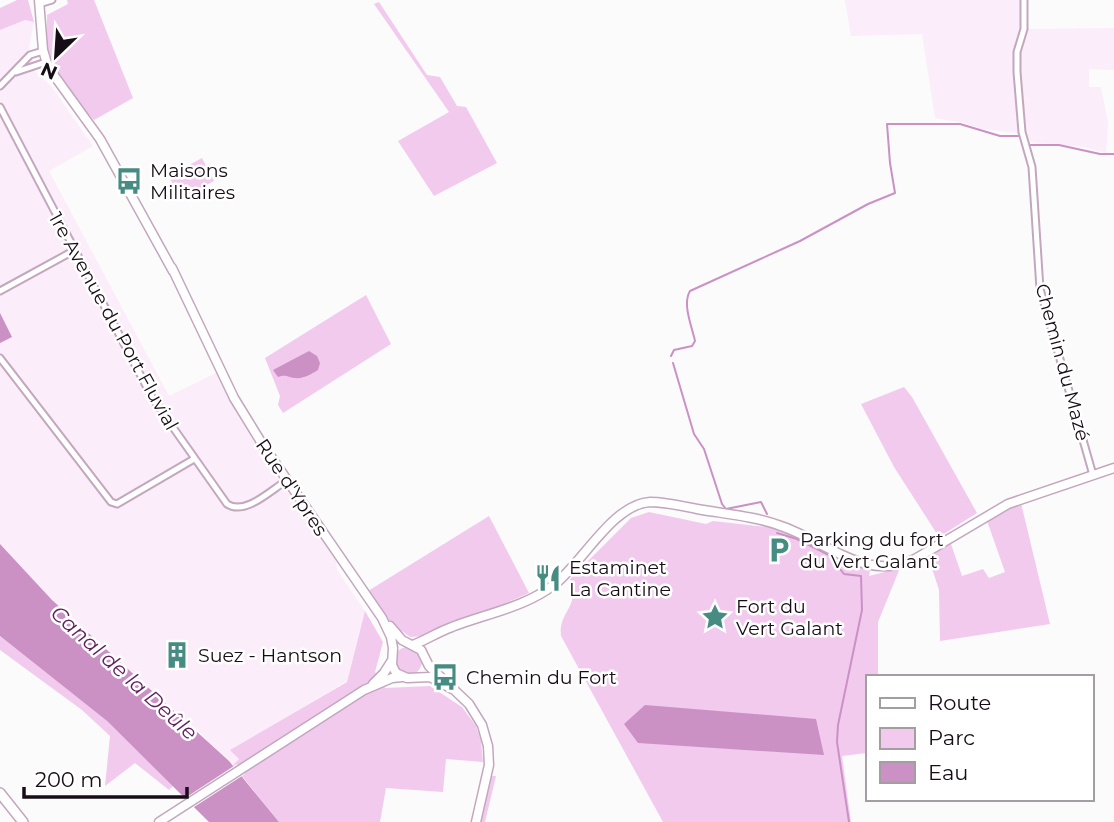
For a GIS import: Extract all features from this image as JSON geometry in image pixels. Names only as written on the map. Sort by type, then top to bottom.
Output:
[{"type":"main road","name":"Rue d'Ypres","points":[[39,3],[46,62],[92,126],[191,299],[204,337],[236,402],[286,481],[373,604],[399,638],[411,644]]},
{"type":"main road","name":"Rue d'Ypres","points":[[255,432],[314,513],[329,542]]},
{"type":"main road","points":[[159,822],[364,690],[384,673],[400,646],[485,617],[544,592],[566,574],[617,517],[636,505],[663,503],[777,524],[864,565],[894,566],[915,559],[1008,504],[1114,468]]},
{"type":"main road","name":"Rue d'Ypres","points":[[373,604],[391,637],[392,659]]},
{"type":"main road","points":[[415,677],[424,669],[431,644],[447,629]]},
{"type":"main road","points":[[411,644],[419,648],[478,716],[488,746],[489,774],[477,822]]},
{"type":"main road","points":[[392,659],[395,671],[402,677]]},
{"type":"main road","points":[[364,690],[392,678],[402,677],[430,677],[452,689]]},
{"type":"main road","points":[[0,793],[23,822]]},
{"type":"street","points":[[39,3],[52,0]]},
{"type":"street","name":"Chemin du Mazé","points":[[1024,0],[1024,29],[1017,55],[1017,72],[1022,132],[1032,171],[1040,289],[1093,475]]},
{"type":"street","points":[[0,86],[30,55],[43,51]]},
{"type":"street","points":[[13,74],[46,62]]},
{"type":"street","name":"1re Avenue du Port Fluvial","points":[[0,107],[153,399],[227,504],[232,508],[244,507],[286,481]]},
{"type":"street","points":[[0,291],[75,250]]},
{"type":"street","points":[[0,358],[111,502],[117,504],[194,459]]},
{"type":"shaded area","points":[[845,0],[1020,0],[1029,29],[1114,28],[1114,70],[1089,69],[1089,87],[1101,87],[1108,122],[1106,153],[1084,147],[1030,142],[1026,129],[1018,133],[981,129],[965,123],[935,118],[922,34],[851,36]]},
{"type":"shaded area","points":[[25,20],[34,22],[29,47],[36,72],[51,86],[93,146],[49,171],[169,396],[218,372],[335,555],[337,570],[365,611],[347,681],[231,750],[239,759],[233,765],[52,600],[0,544],[0,30]]},
{"type":"green space","points":[[17,0],[28,0],[34,22],[25,20],[0,30],[0,8]]},
{"type":"green space","points":[[67,0],[94,0],[133,98],[94,120],[59,78],[47,49],[47,15],[68,4]]},
{"type":"green space","points":[[379,2],[427,75],[440,77],[457,106],[466,107],[497,163],[434,196],[398,141],[449,112],[374,4]]},
{"type":"green space","points":[[202,158],[214,181],[180,199],[169,176]]},
{"type":"green space","points":[[366,295],[391,344],[283,413],[278,405],[280,396],[265,358]]},
{"type":"green space","points":[[904,387],[977,513],[939,537],[894,467],[861,404]]},
{"type":"green space","points":[[1021,503],[1050,624],[940,641],[939,590],[928,556],[950,541],[962,576],[983,569],[989,578],[1005,572],[986,518]]},
{"type":"green space","points":[[649,512],[706,524],[713,521],[783,529],[870,570],[869,576],[900,568],[878,622],[878,675],[866,675],[866,753],[842,756],[851,822],[663,822],[561,636],[563,620],[573,596],[570,579],[631,518]]},
{"type":"green space","points":[[489,516],[529,593],[487,611],[454,621],[426,636],[410,637],[402,631],[398,632],[368,591]]},
{"type":"green space","points":[[365,611],[383,642],[375,672],[385,688],[430,686],[462,707],[476,726],[483,762],[446,759],[443,792],[386,788],[380,822],[279,822],[233,765],[239,759],[230,750],[347,682]]},
{"type":"green space","points":[[0,636],[107,721],[173,786],[169,790],[135,763],[105,786],[110,736],[82,710],[0,650]]},
{"type":"green space","points":[[408,647],[418,651],[422,661],[418,671],[408,675],[398,671],[394,661],[398,651]]},
{"type":"green space","points":[[483,776],[496,776],[485,822],[471,822]]},
{"type":"water","points":[[0,313],[12,337],[0,343]]},
{"type":"water","points":[[309,351],[317,356],[320,363],[318,370],[310,375],[298,378],[278,377],[273,370]]},
{"type":"water","name":"Canal de la Deûle","points":[[0,544],[52,600],[229,761],[279,822],[209,822],[107,721],[0,636]]},
{"type":"water","points":[[645,705],[816,719],[824,755],[638,743],[624,724]]},
{"type":"pier","points":[[237,764],[245,774],[191,809],[182,800]]},
{"type":"waterway","points":[[671,356],[674,350],[692,346],[695,341],[687,309],[690,291],[800,241],[868,204],[895,193],[887,124],[960,124],[1000,136],[1019,136]]},
{"type":"waterway","points":[[1027,141],[1029,145],[1059,145],[1100,154],[1114,154]]},
{"type":"waterway","points":[[673,363],[694,434],[704,449],[722,504],[726,509],[761,502],[767,514]]},
{"type":"waterway","points":[[777,533],[797,539],[829,555],[844,574],[861,576],[862,610],[838,725],[837,742],[849,822]]},
{"type":"place","name":"Maisons Militaires","points":[[129,181]]},
{"type":"place","name":"Parking du fort du Vert Galant","points":[[779,550]]},
{"type":"place","name":"Estaminet La Cantine","points":[[548,578]]},
{"type":"place","name":"Fort du Vert Galant","points":[[715,617]]},
{"type":"place","name":"Suez - Hantson","points":[[177,655]]},
{"type":"place","name":"Chemin du Fort","points":[[445,677]]}]
